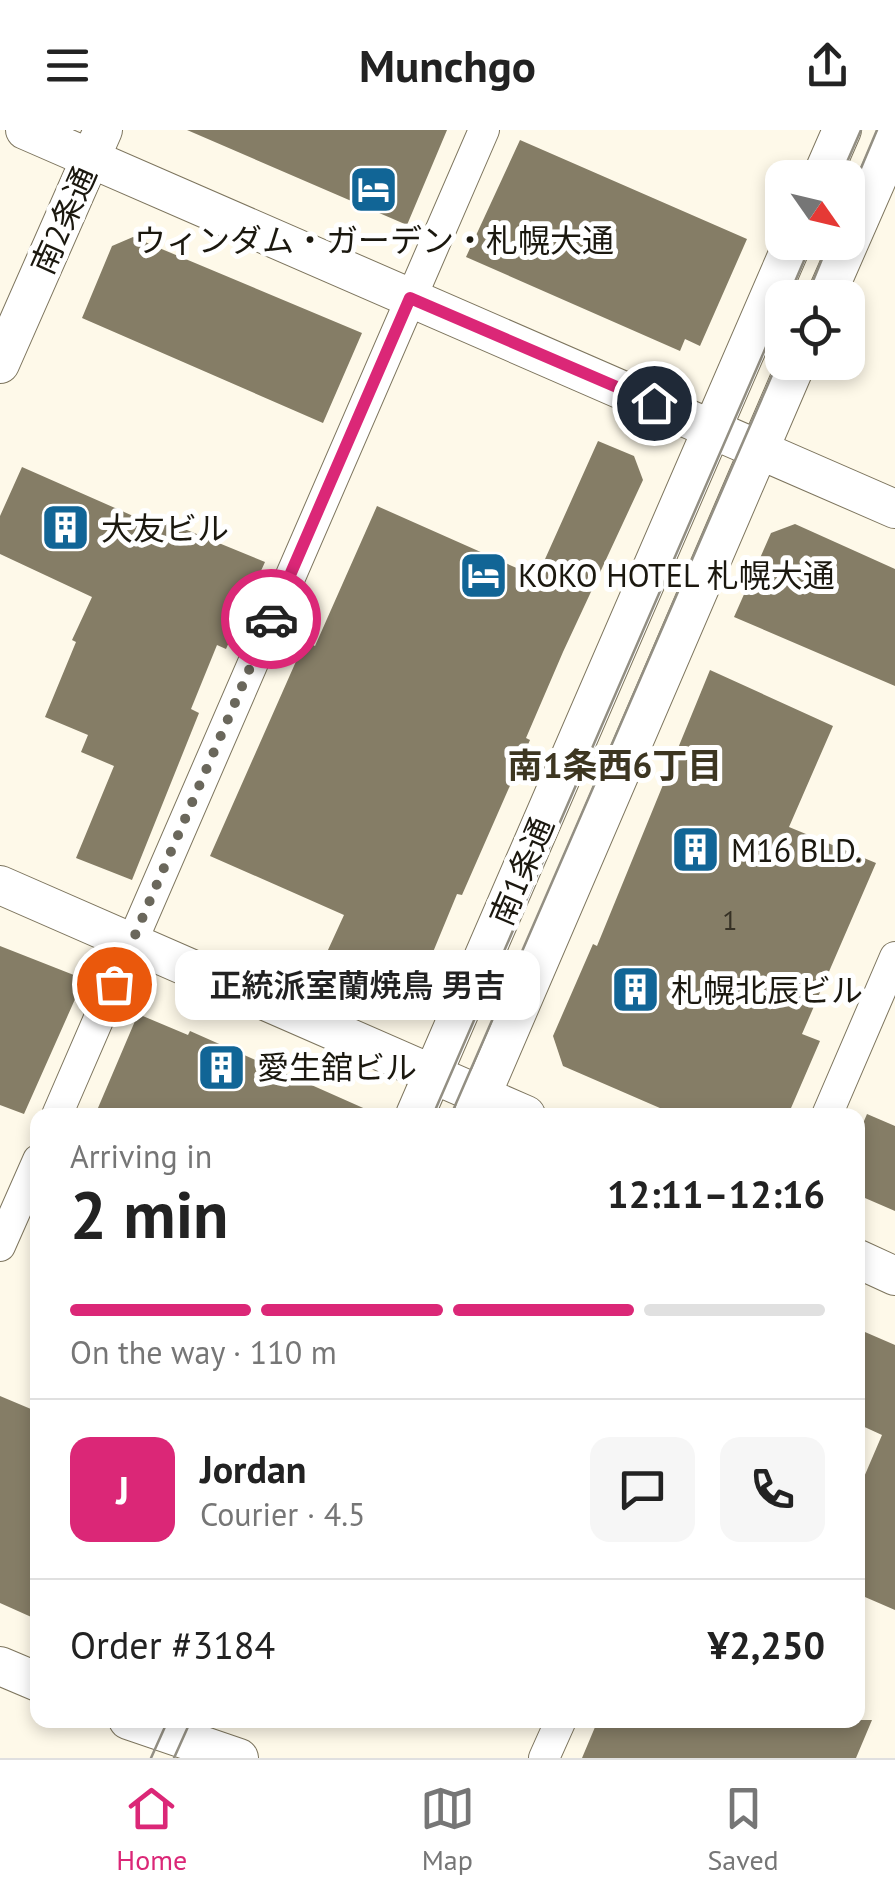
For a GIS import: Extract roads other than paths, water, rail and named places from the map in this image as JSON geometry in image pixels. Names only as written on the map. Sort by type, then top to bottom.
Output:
[{"type":"street","points":[[24,130],[97,144],[410,298],[895,508]]},
{"type":"street","points":[[60,1108],[484,130]]},
{"type":"street","points":[[830,160],[842,130]]},
{"type":"street","points":[[833,280],[895,138]]},
{"type":"street","name":"南2条通","points":[[0,364],[97,144]]},
{"type":"street","name":"南1条通","points":[[418,1108],[786,260]]},
{"type":"street","name":"南1条通","points":[[477,1105],[789,380]]},
{"type":"street","points":[[0,885],[433,1074],[477,1105]]},
{"type":"street","points":[[830,1108],[895,957]]},
{"type":"street","points":[[0,1246],[30,1178]]},
{"type":"street","points":[[865,1262],[895,1276]]},
{"type":"street","points":[[0,1666],[30,1679]]},
{"type":"street","points":[[544,1758],[557,1728]]},
{"type":"street","points":[[139,1731],[201,1741],[239,1758]]},
{"type":"tram line","points":[[848,160],[861,130]]},
{"type":"tram line","points":[[864,160],[877,130]]},
{"type":"tram line","points":[[796,280],[804,260]]},
{"type":"tram line","points":[[813,280],[822,260]]},
{"type":"tram line","points":[[436,1108],[765,349]]},
{"type":"tram line","points":[[454,1108],[770,380]]},
{"type":"tram line","points":[[151,1758],[164,1728]]},
{"type":"tram line","points":[[174,1758],[187,1728]]},
{"type":"place","name":"ウィンダム・ガーデン・札幌大通","points":[[374,190]]},
{"type":"place","name":"大友ビル","points":[[66,528]]},
{"type":"place","name":"KOKO HOTEL 札幌大通","points":[[483,575]]},
{"type":"place","name":"M16 BLD.","points":[[696,850]]},
{"type":"place","name":"正統派室蘭焼鳥 男吉","points":[[114,984]]},
{"type":"place","name":"札幌北辰ビル","points":[[636,990]]},
{"type":"place","name":"愛生舘ビル","points":[[222,1067]]},
{"type":"district","name":"南1条西6丁目","points":[[615,765]]}]
